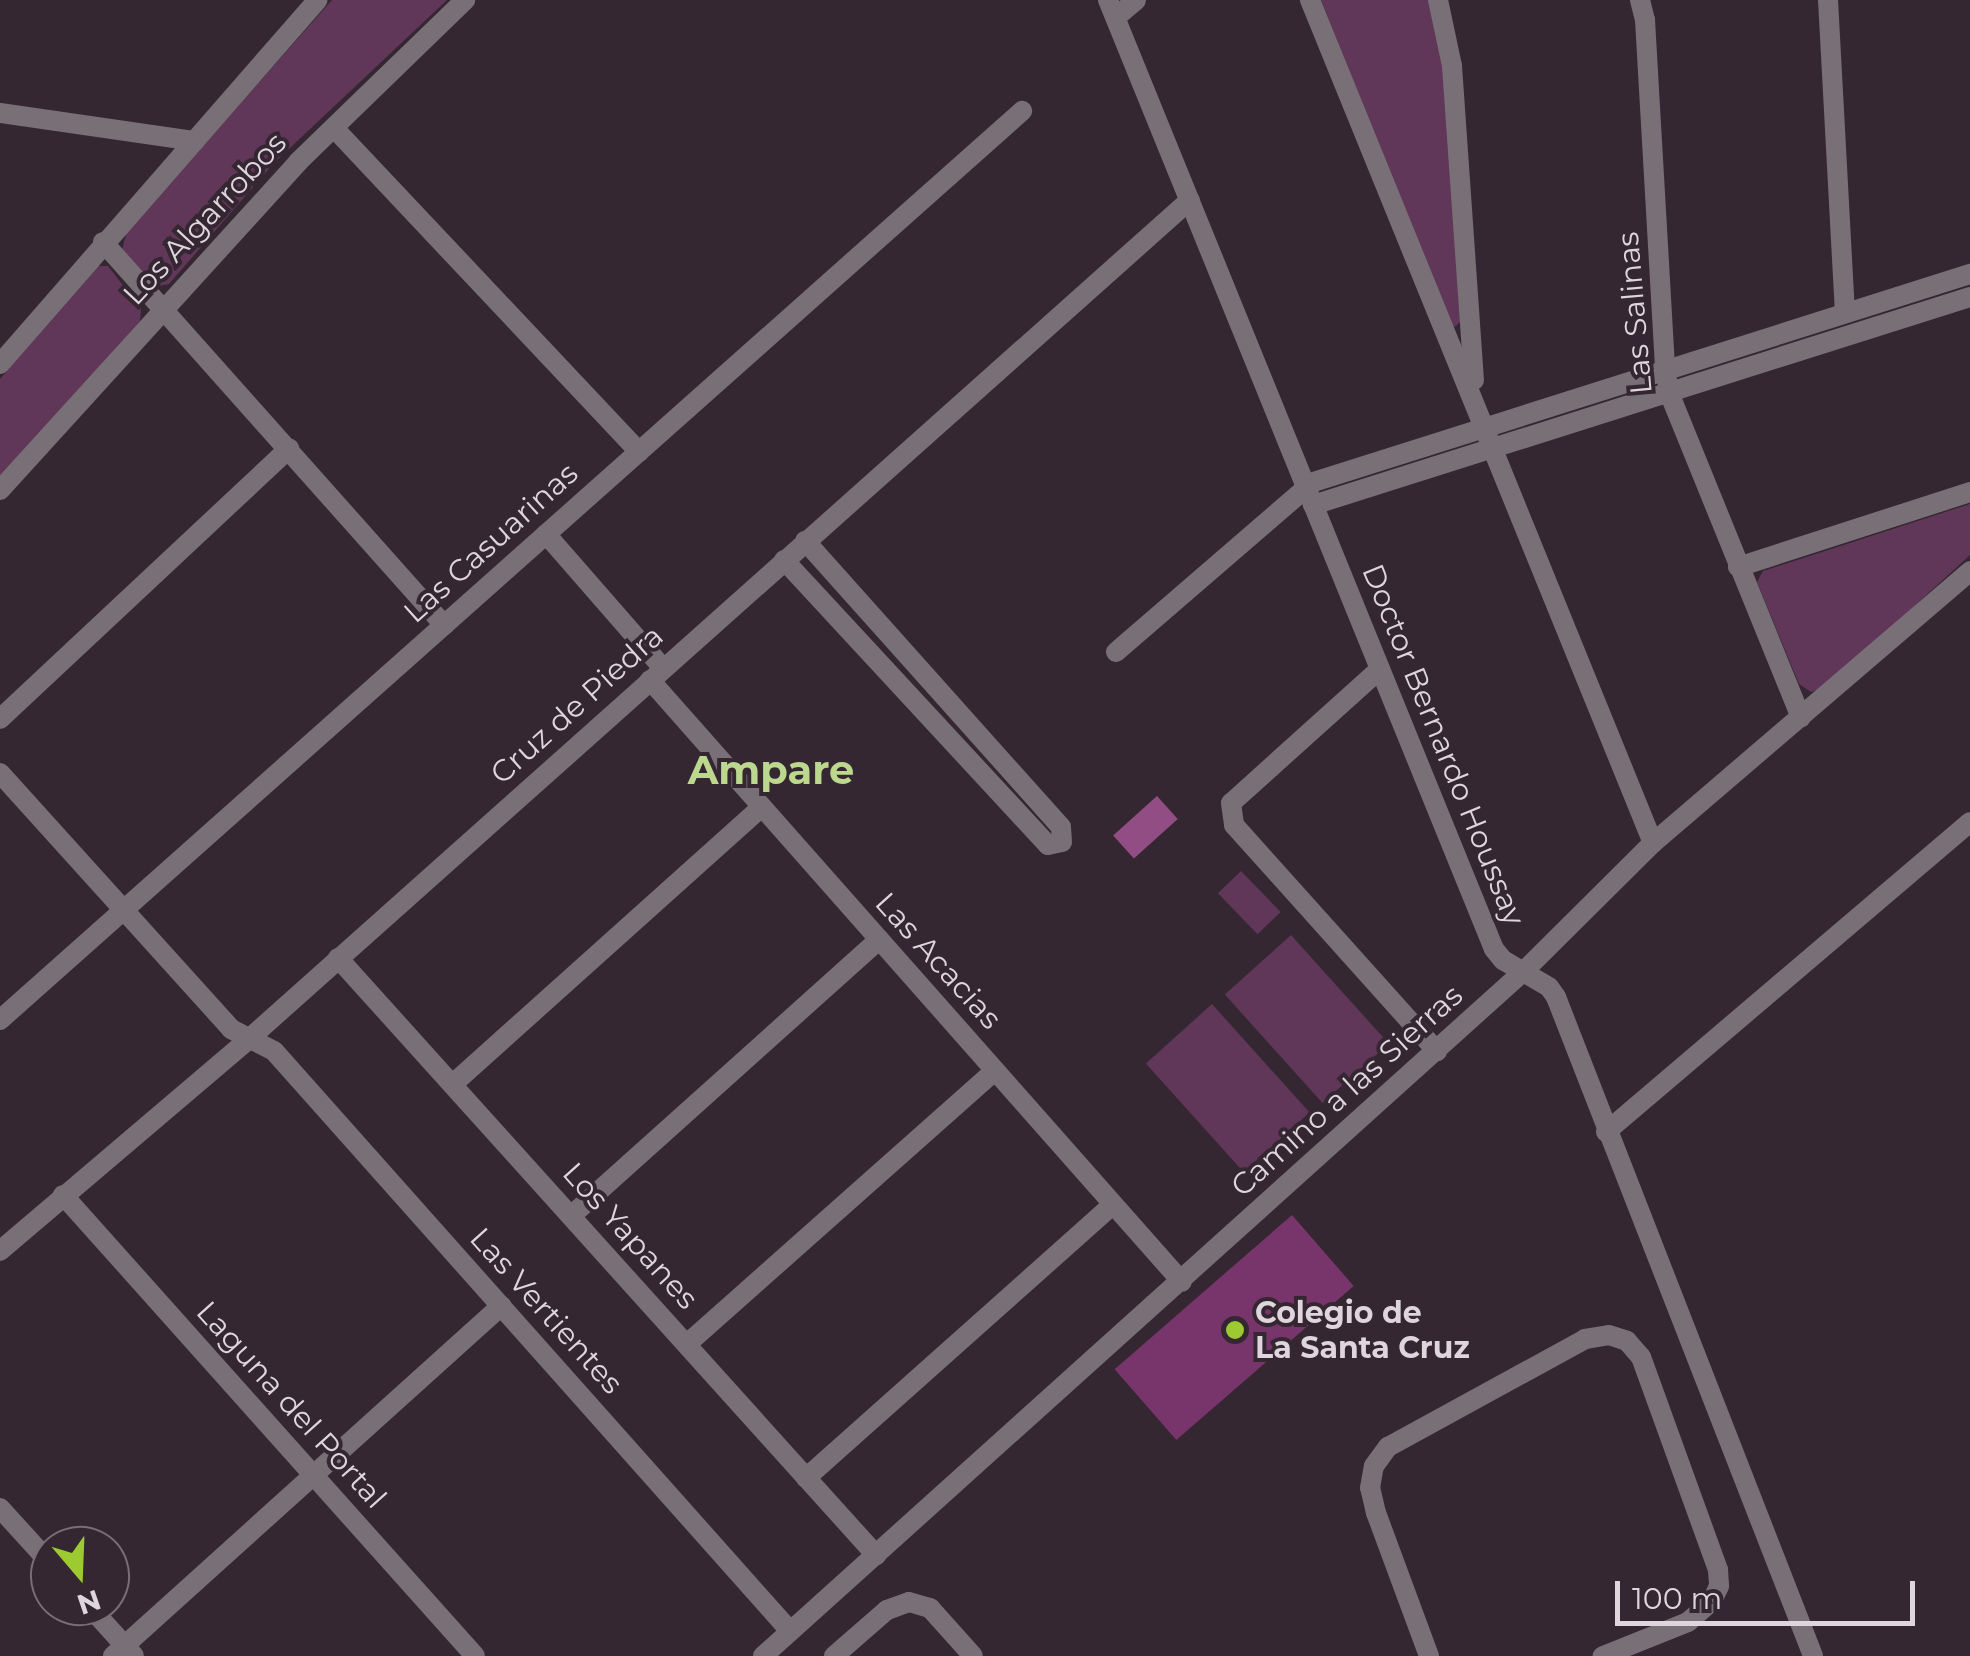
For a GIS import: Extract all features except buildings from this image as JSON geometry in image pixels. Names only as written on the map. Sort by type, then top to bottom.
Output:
[{"type":"street","points":[[0,364],[317,0]]},
{"type":"street","name":"Los Algarrobos","points":[[0,490],[161,309],[334,128],[465,0]]},
{"type":"street","points":[[1110,6],[1136,0]]},
{"type":"street","points":[[1310,0],[1653,843]]},
{"type":"street","points":[[1438,0],[1452,66],[1476,401]]},
{"type":"street","name":"Las Salinas","points":[[1640,0],[1647,50],[1665,370],[1670,394],[1801,718]]},
{"type":"street","points":[[1828,0],[1845,312]]},
{"type":"street","name":"Doctor Bernardo Houssay","points":[[1110,6],[1494,949],[1503,960],[1524,970],[1556,996],[1812,1656]]},
{"type":"street","name":"Las Casuarinas","points":[[0,1020],[1022,111]]},
{"type":"street","points":[[0,113],[196,141]]},
{"type":"street","points":[[334,128],[639,452]]},
{"type":"street","name":"Cruz de Piedra","points":[[0,1251],[250,1038],[1190,200]]},
{"type":"street","points":[[103,242],[444,625]]},
{"type":"street","points":[[1116,652],[1308,493],[1482,425],[1970,274]]},
{"type":"street","points":[[1308,493],[1491,449],[1970,297]]},
{"type":"street","points":[[0,719],[288,449]]},
{"type":"street","points":[[1738,567],[1970,492]]},
{"type":"street","name":"Las Acacias","points":[[546,534],[761,808],[1182,1282]]},
{"type":"street","points":[[784,560],[1048,845],[1062,842],[1061,827],[805,541]]},
{"type":"street","name":"Camino a las Sierras","points":[[763,1656],[1437,1051],[1653,843],[1970,571]]},
{"type":"street","points":[[1380,669],[1231,803],[1234,825],[1437,1051]]},
{"type":"street","name":"Las Vertientes","points":[[0,773],[121,912],[231,1029],[274,1052],[790,1631]]},
{"type":"street","points":[[454,1083],[761,808]]},
{"type":"street","points":[[1606,1132],[1970,822]]},
{"type":"street","points":[[571,1216],[879,940]]},
{"type":"street","name":"Los Yapanes","points":[[338,958],[876,1555]]},
{"type":"street","points":[[687,1344],[995,1071]]},
{"type":"street","name":"Laguna del Portal","points":[[63,1195],[475,1656]]},
{"type":"street","points":[[806,1478],[1113,1204]]},
{"type":"street","points":[[104,1626],[124,1652],[501,1306]]},
{"type":"street","points":[[1429,1656],[1376,1513],[1370,1488],[1374,1466],[1388,1447],[1585,1339],[1609,1335],[1627,1342],[1642,1357],[1718,1570],[1720,1586],[1712,1601],[1688,1622],[1602,1656]]},
{"type":"street","points":[[0,1508],[30,1541]]},
{"type":"street","points":[[834,1656],[887,1610],[910,1602],[930,1608],[973,1656]]},
{"type":"shaded area","points":[[332,0],[447,0],[274,163],[169,284],[154,287],[122,250],[127,231]]},
{"type":"shaded area","points":[[1321,0],[1429,0],[1442,48],[1461,321],[1455,327],[1450,324]]},
{"type":"shaded area","points":[[98,266],[108,266],[141,309],[140,321],[0,483],[0,379]]},
{"type":"shaded area","points":[[1970,504],[1970,555],[1826,687],[1811,692],[1799,684],[1757,582],[1763,571]]},
{"type":"shaded area","points":[[1157,796],[1178,819],[1134,859],[1113,835]]},
{"type":"shaded area","points":[[1241,871],[1281,912],[1258,934],[1218,893]]},
{"type":"shaded area","points":[[1291,935],[1389,1043],[1323,1103],[1225,995]]},
{"type":"shaded area","points":[[1212,1004],[1310,1112],[1244,1172],[1146,1064]]},
{"type":"place","name":"Colegio de La Santa Cruz","points":[[1235,1330]]},
{"type":"district","name":"Ampare","points":[[771,770]]}]
